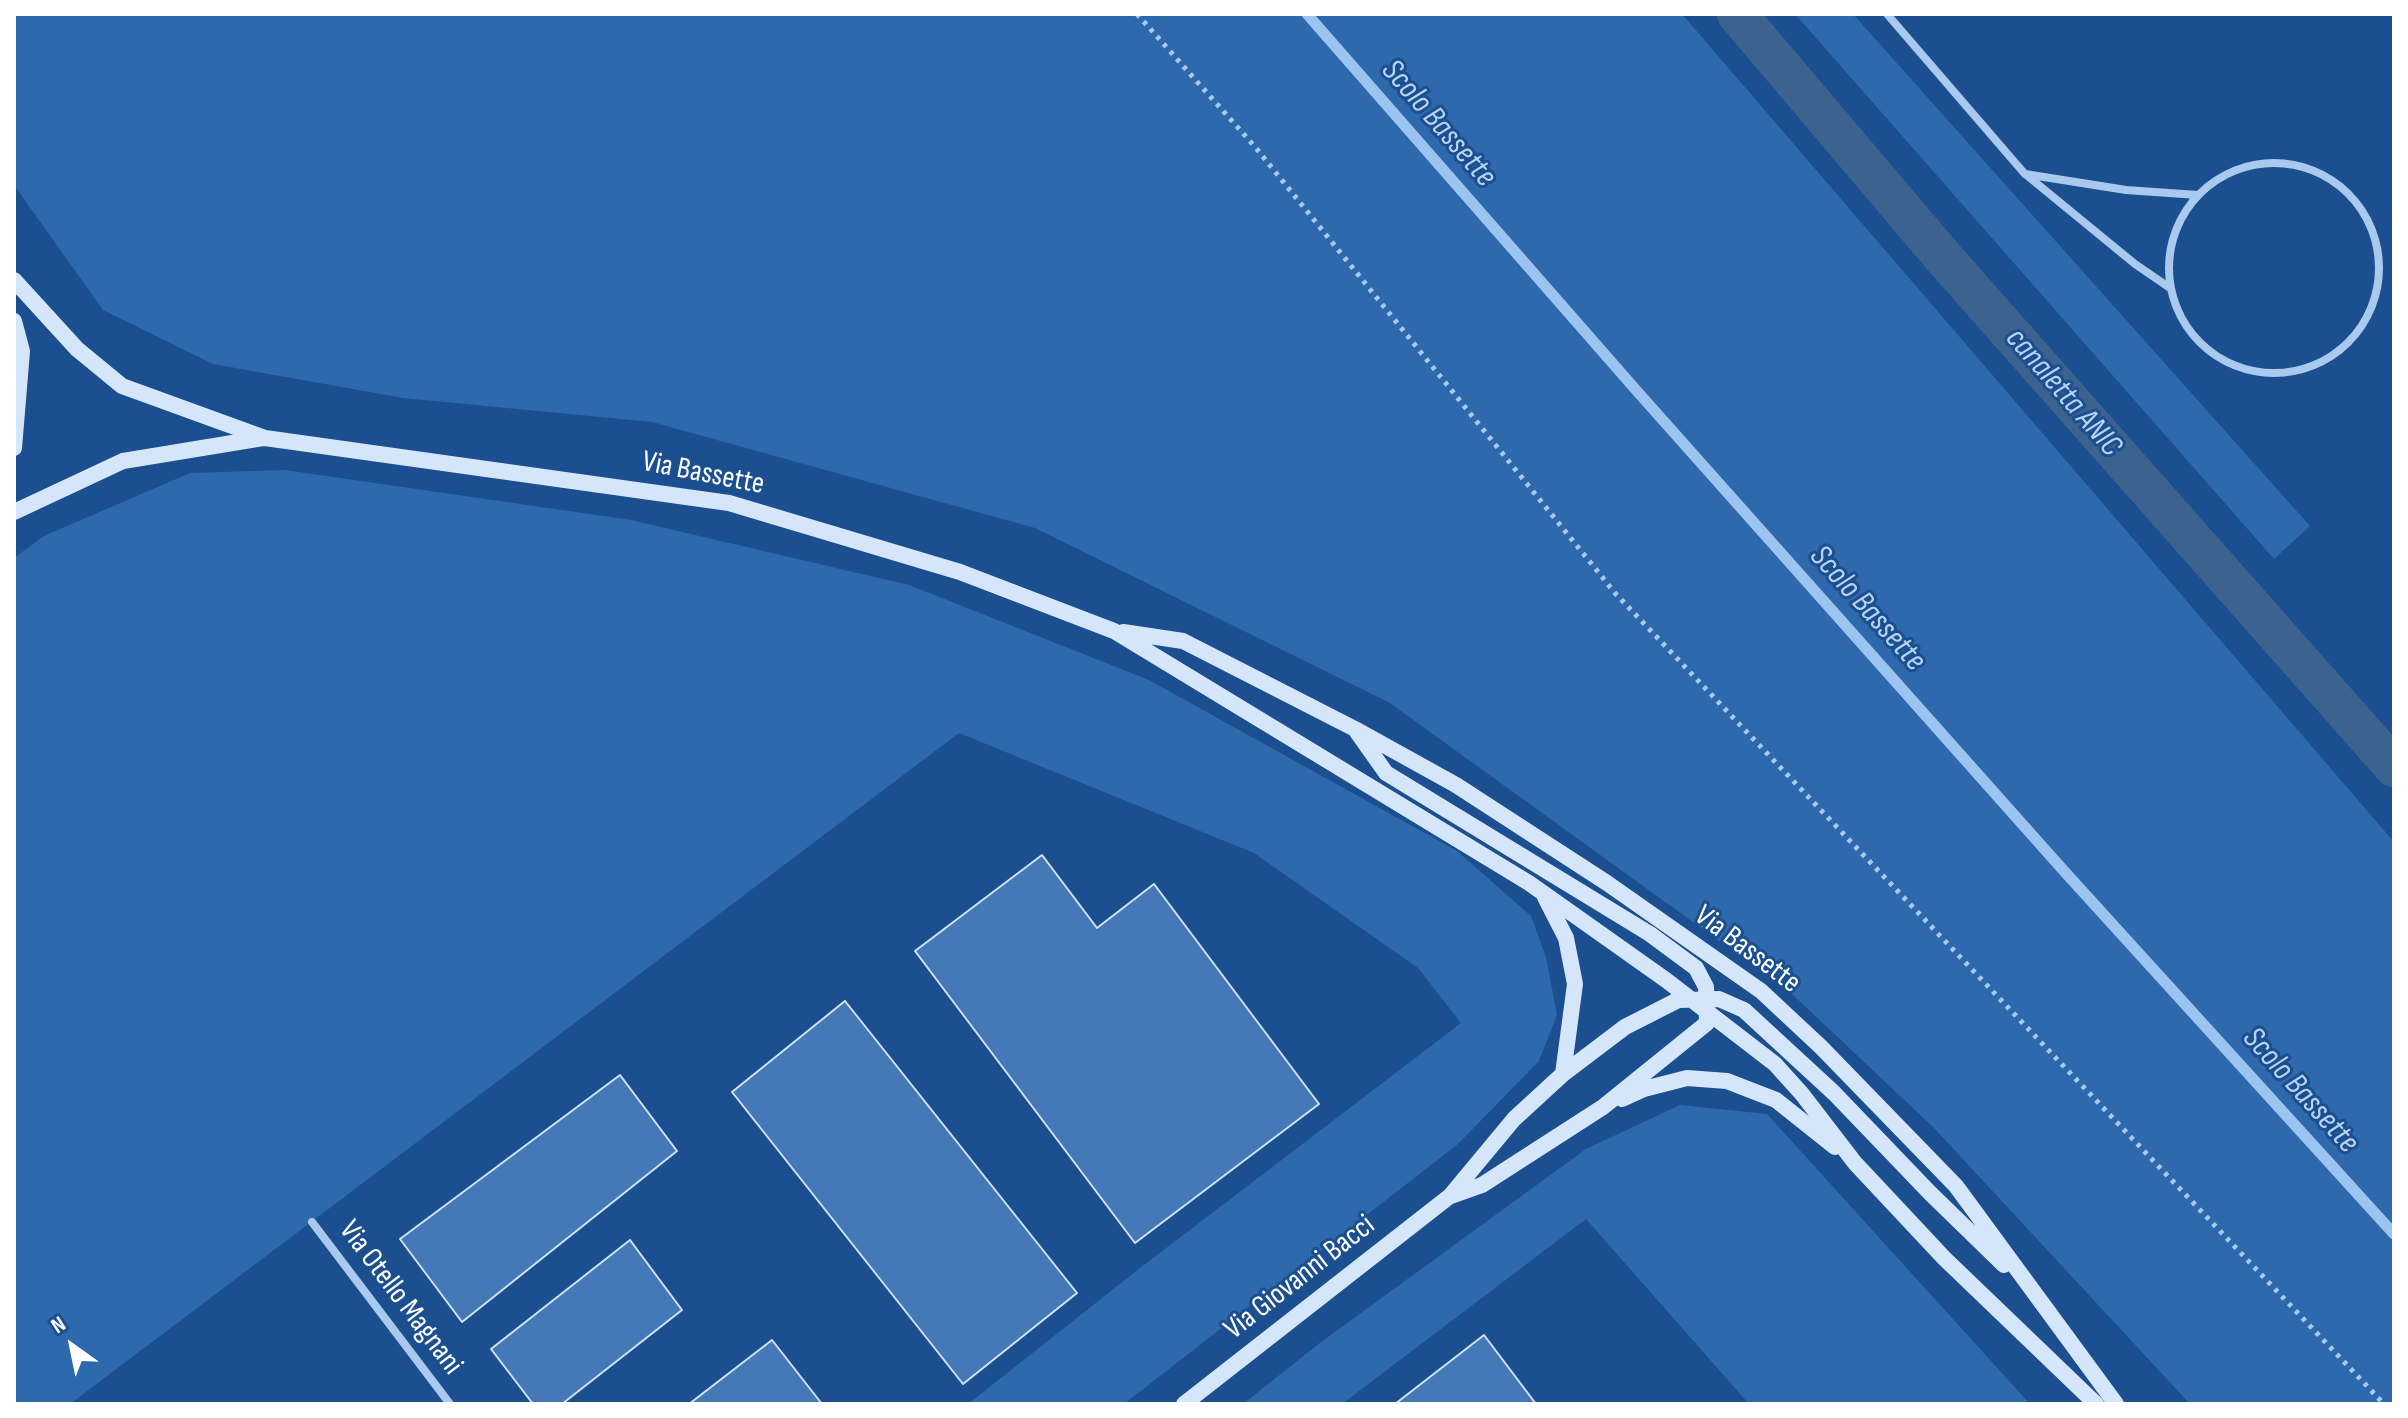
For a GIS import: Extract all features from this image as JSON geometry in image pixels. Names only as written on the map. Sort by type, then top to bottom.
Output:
[{"type":"main road","name":"Via Bassette","points":[[14,280],[77,349],[122,386],[265,438],[729,503],[960,572],[1114,631],[1542,892],[1775,1064],[1855,1163],[1944,1258],[2096,1404]]},
{"type":"main road","points":[[14,321],[22,351],[14,448]]},
{"type":"main road","name":"Via Bassette","points":[[14,512],[123,461],[265,438]]},
{"type":"main road","name":"Via Bassette","points":[[1114,631],[1183,641],[1355,729],[1456,785],[1708,952],[1761,991],[1821,1047],[1956,1186],[2116,1404]]},
{"type":"main road","name":"Via Bassette","points":[[1355,729],[1386,773],[1650,934],[1696,968],[1706,987],[1703,1008]]},
{"type":"main road","points":[[1542,892],[1566,938],[1575,984],[1563,1074]]},
{"type":"main road","name":"Via Bassette","points":[[1703,1008],[1719,999],[1744,1010],[1834,1093],[1930,1193],[2036,1295]]},
{"type":"main road","name":"Via Giovanni Bacci","points":[[1184,1404],[1450,1196],[1514,1119],[1563,1074],[1625,1027],[1678,1000],[1703,1008],[1603,1107]]},
{"type":"main road","name":"Via Giovanni Bacci","points":[[1450,1196],[1482,1185],[1603,1107],[1644,1089],[1687,1078],[1727,1081],[1776,1100],[1855,1163]]},
{"type":"street","points":[[1887,14],[2024,173],[2135,264],[2170,288]]},
{"type":"street","points":[[2258,163],[2292,163],[2324,174],[2351,195],[2372,225],[2381,261],[2376,298],[2360,331],[2333,356],[2299,371],[2263,373],[2230,364],[2202,346],[2181,320],[2170,288],[2169,254],[2179,222],[2198,195],[2225,174],[2258,163]]},
{"type":"street","points":[[2024,173],[2126,190],[2198,195]]},
{"type":"street","name":"Via Otello Magnani","points":[[312,1222],[450,1404]]},
{"type":"path","points":[[1137,14],[1256,148],[1615,593],[2384,1404]]},
{"type":"shaded area","points":[[14,14],[1682,14],[2394,842],[2394,1404],[2190,1404],[1934,1128],[1791,993],[1390,703],[1035,528],[652,422],[403,398],[213,364],[103,310],[14,185]]},
{"type":"shaded area","points":[[1795,14],[1853,14],[2310,526],[2274,559]]},
{"type":"shaded area","points":[[285,470],[631,520],[909,585],[1149,680],[1457,851],[1531,916],[1546,957],[1557,1015],[1539,1061],[1458,1144],[1124,1404],[968,1404],[1140,1268],[1461,1023],[1418,968],[1254,853],[959,733],[70,1404],[14,1404],[14,558],[44,536],[190,473]]},
{"type":"shaded area","points":[[1680,1105],[1767,1114],[2030,1404],[1749,1404],[1586,1219],[1342,1404],[1243,1404],[1321,1342],[1586,1149]]},
{"type":"building","points":[[1042,855],[1097,928],[1154,884],[1319,1104],[1135,1243],[915,951]]},
{"type":"building","points":[[845,1001],[1077,1293],[963,1384],[732,1092]]},
{"type":"building","points":[[620,1075],[677,1151],[462,1322],[400,1239]]},
{"type":"building","points":[[630,1240],[682,1310],[562,1404],[533,1404],[491,1349]]},
{"type":"building","points":[[1484,1335],[1536,1404],[1395,1404]]},
{"type":"building","points":[[772,1340],[822,1404],[689,1404]]},
{"type":"waterway","name":"Scolo Bassette","points":[[1307,14],[2064,871],[2394,1234]]},
{"type":"waterway","name":"canaletta ANIC","points":[[1737,14],[1943,257],[2394,767]]}]
